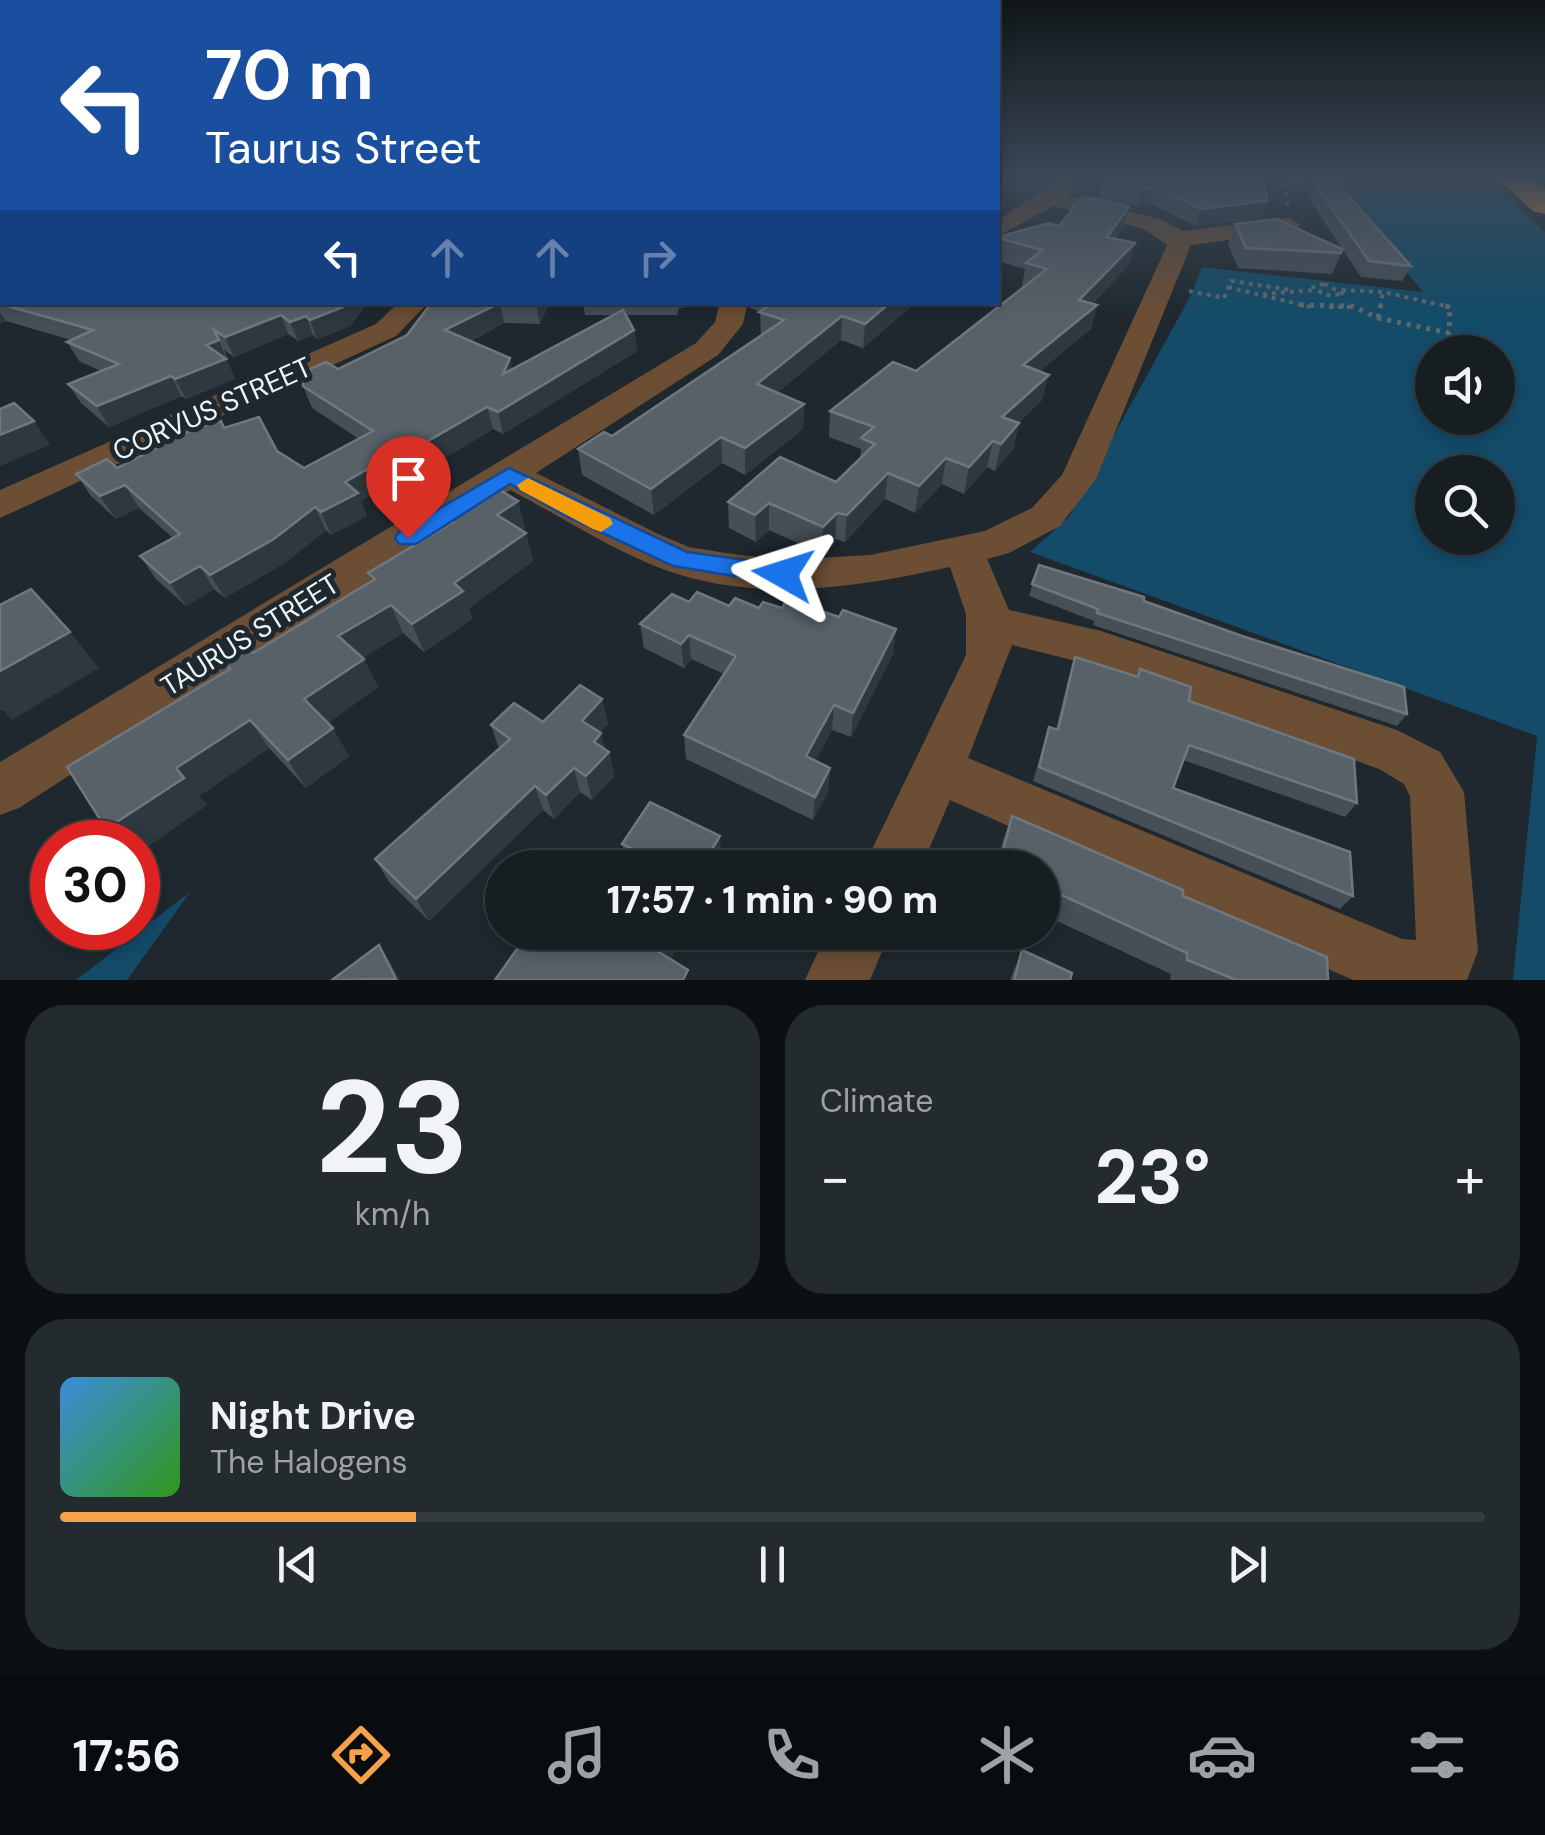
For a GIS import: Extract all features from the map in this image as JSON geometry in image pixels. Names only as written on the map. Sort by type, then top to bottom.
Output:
[{"type":"street","points":[[1153,225],[1179,239],[1289,225]]},
{"type":"street","points":[[509,474],[682,560],[726,568],[783,574],[870,570],[964,553],[996,543],[1060,505],[1094,452],[1164,286],[1179,239]]},
{"type":"street","name":"CORVUS STREET","points":[[0,504],[386,330],[413,305]]},
{"type":"street","name":"TAURUS STREET","points":[[0,791],[708,350],[730,324],[733,305]]},
{"type":"street","points":[[901,850],[989,656],[992,623],[987,598],[964,553]]},
{"type":"street","points":[[939,770],[1402,970],[1438,973],[1448,951],[1437,792],[1422,768],[1398,754],[1101,649],[992,623]]},
{"type":"street","points":[[837,980],[851,950]]},
{"type":"path","points":[[1164,286],[1224,298],[1231,281],[1244,279],[1291,290]]},
{"type":"path","points":[[1228,287],[1313,308],[1352,306],[1378,318],[1449,333],[1450,308],[1324,284],[1314,286],[1315,290]]},
{"type":"path","points":[[1257,296],[1291,290],[1315,290],[1334,296],[1344,294],[1342,290]]},
{"type":"path","points":[[1378,318],[1382,292]]},
{"type":"shaded area","points":[[1368,225],[1537,225],[1545,232],[1545,980],[1513,980],[1537,736],[1030,552],[1069,517],[1191,295],[1202,267],[1423,292]]},
{"type":"shaded area","points":[[190,892],[160,934],[160,915]]},
{"type":"shaded area","points":[[115,950],[148,950],[127,980],[76,980]]},
{"type":"building","points":[[1043,225],[1116,225],[1107,237],[1135,243],[1079,300],[1097,305],[1023,365],[1049,375],[1002,417],[1019,423],[1001,444],[993,441],[969,467],[946,458],[919,486],[888,473],[847,515],[837,513],[823,527],[769,503],[755,515],[728,502],[780,457],[836,482],[875,444],[861,438],[874,427],[830,411],[893,362],[916,371],[1047,269],[1026,263],[1042,250],[1000,236]]},
{"type":"building","points":[[1235,225],[1289,225],[1342,249],[1341,253],[1246,248]]},
{"type":"building","points":[[1344,225],[1374,225],[1411,266],[1369,261]]},
{"type":"building","points":[[4,305],[345,305],[310,320],[306,316],[290,322],[281,315],[225,337],[214,330],[219,340],[206,345],[226,359],[97,406],[68,384],[119,364],[67,342],[93,330]]},
{"type":"building","points":[[430,305],[496,305],[445,330],[510,358],[503,374],[623,310],[634,330],[498,412],[487,407],[402,456],[396,453],[345,482],[358,493],[321,512],[315,507],[274,539],[210,575],[200,566],[170,583],[140,556],[180,534],[125,485],[100,496],[76,474],[107,459],[117,468],[194,429],[221,421],[224,428],[259,417],[277,451],[304,468],[373,431],[303,386],[303,372],[326,362],[338,369],[407,335]]},
{"type":"building","points":[[769,305],[887,305],[865,324],[842,316],[757,384],[804,404],[745,448],[721,437],[651,489],[578,449],[604,432],[612,436],[784,320],[759,312]]},
{"type":"building","points":[[14,403],[34,421],[0,435],[0,409]]},
{"type":"building","points":[[495,487],[518,501],[497,515],[526,533],[454,583],[463,591],[412,624],[391,605],[338,636],[364,659],[304,699],[333,728],[288,760],[250,720],[176,768],[184,778],[120,820],[100,820],[67,767],[230,669],[225,663],[249,649],[253,653],[375,579],[368,573],[453,522],[446,518]]},
{"type":"building","points":[[1039,565],[1404,687],[1407,714],[1097,613],[1098,609],[1032,584]]},
{"type":"building","points":[[31,589],[70,632],[0,671],[0,605]]},
{"type":"building","points":[[697,592],[729,606],[735,598],[759,608],[763,602],[782,608],[787,599],[839,617],[843,610],[896,629],[853,713],[834,705],[806,756],[830,768],[815,797],[684,735],[736,656],[689,635],[681,644],[640,624],[672,594],[689,602]]},
{"type":"building","points":[[1075,657],[1138,677],[1140,669],[1191,687],[1189,701],[1354,759],[1357,803],[1189,745],[1173,788],[1350,852],[1353,896],[1039,767],[1049,727],[1058,730]]},
{"type":"building","points":[[580,685],[602,699],[582,721],[601,733],[594,742],[609,752],[586,776],[574,768],[546,795],[535,786],[416,899],[375,859],[510,739],[491,725],[514,703],[543,722]]},
{"type":"building","points":[[650,802],[720,836],[712,850],[634,850],[622,844]]},
{"type":"building","points":[[1012,816],[1183,890],[1183,896],[1327,957],[1328,980],[1236,980],[1187,960],[1187,953],[1060,894],[1060,850],[1003,850]]},
{"type":"building","points":[[379,945],[396,979],[332,980]]},
{"type":"building","points":[[516,950],[656,950],[688,970],[683,980],[495,980]]},
{"type":"building","points":[[1022,950],[1072,973],[1070,980],[1014,980]]},
{"type":"slow traffic","points":[[528,485],[601,524]]},
{"type":"route","points":[[408,538],[509,474],[574,511],[682,560],[783,574]]}]
